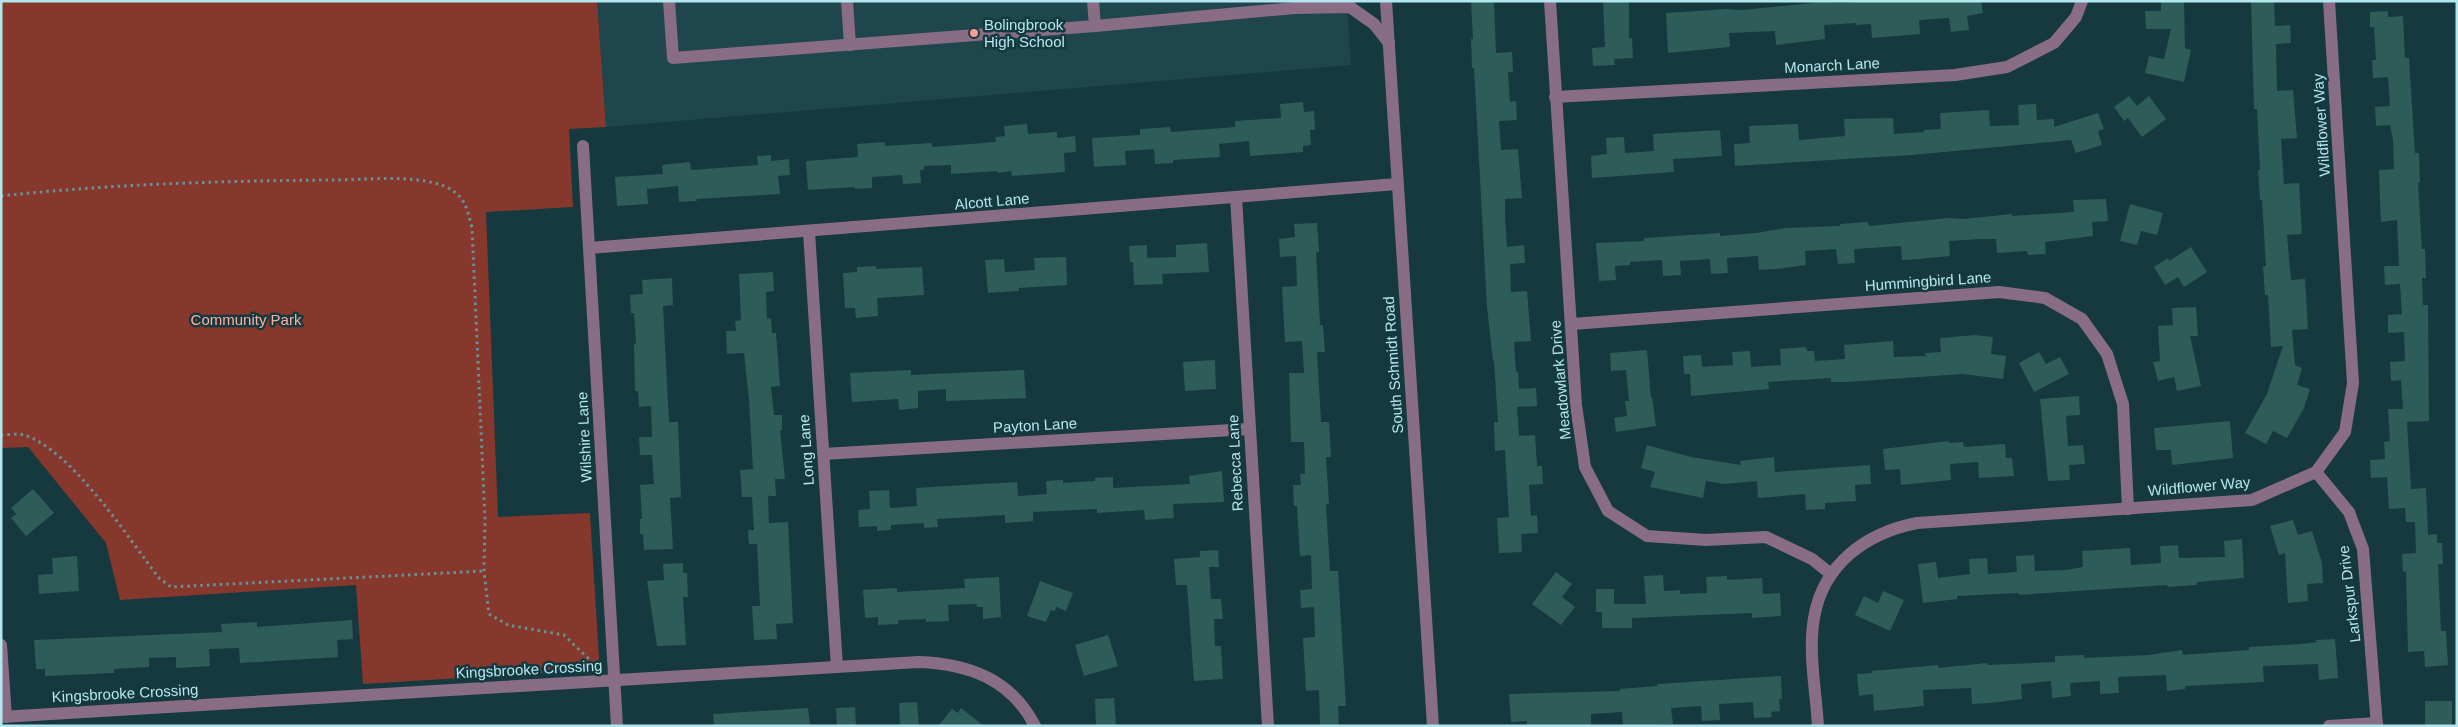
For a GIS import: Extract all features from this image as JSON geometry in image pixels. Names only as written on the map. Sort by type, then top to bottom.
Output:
[{"type":"street","points":[[669,1],[673,58],[1095,26],[1294,5],[1350,7],[1374,24],[1389,43]]},
{"type":"street","points":[[847,1],[850,45]]},
{"type":"street","points":[[1093,1],[1095,26]]},
{"type":"street","name":"South Schmidt Road","points":[[1386,1],[1433,726]]},
{"type":"street","name":"Meadowlark Drive","points":[[1550,1],[1576,405],[1585,467],[1608,511],[1647,536],[1706,540],[1766,537],[1812,559],[1831,574]]},
{"type":"street","name":"Monarch Lane","points":[[1555,97],[1955,75],[2007,67],[2054,43],[2076,16],[2082,1]]},
{"type":"street","name":"Wildflower Way","points":[[1818,726],[1812,640],[1814,618],[1820,597],[1831,574],[1846,556],[1885,530],[1917,523],[2252,500],[2316,472],[2345,432],[2353,383],[2329,1]]},
{"type":"street","name":"Wilshire Lane","points":[[583,146],[617,726]]},
{"type":"street","name":"Alcott Lane","points":[[589,248],[1397,184]]},
{"type":"street","name":"Rebecca Lane","points":[[1236,197],[1268,726]]},
{"type":"street","name":"Long Lane","points":[[809,232],[838,667]]},
{"type":"street","name":"Hummingbird Lane","points":[[1572,324],[1999,292],[2045,298],[2082,319],[2107,354],[2124,404],[2128,508]]},
{"type":"street","name":"Payton Lane","points":[[823,454],[1249,429]]},
{"type":"street","name":"Larkspur Drive","points":[[2316,472],[2350,512],[2363,549],[2377,724]]},
{"type":"street","points":[[1,645],[4,717]]},
{"type":"street","name":"Kingsbrooke Crossing","points":[[4,717],[940,662],[984,675],[1008,689],[1028,712],[1035,726]]},
{"type":"street","points":[[2329,726],[2377,724]]},
{"type":"path","points":[[1,196],[122,185],[267,180],[399,179],[431,183],[452,191],[466,202],[472,228],[485,519],[484,572],[488,614],[508,625],[564,635],[589,661],[614,680]]},
{"type":"path","points":[[1,435],[23,434],[48,447],[85,480],[159,578],[171,587],[484,572]]},
{"type":"shaded area","name":"Bolingbrook High School","points":[[597,1],[1347,1],[1351,65],[606,127]]},
{"type":"green space","name":"Community Park","points":[[1,1],[597,1],[606,127],[569,129],[573,207],[486,212],[498,517],[590,513],[599,658],[597,665],[591,670],[363,684],[356,585],[120,600],[106,543],[28,447],[1,448]]},
{"type":"building","points":[[1471,1],[1494,1],[1496,53],[1512,52],[1513,72],[1508,72],[1510,102],[1516,101],[1517,120],[1499,121],[1501,150],[1518,149],[1522,198],[1505,199],[1507,247],[1524,245],[1525,263],[1510,264],[1511,292],[1527,291],[1531,341],[1514,342],[1516,372],[1518,371],[1519,389],[1536,388],[1537,406],[1517,407],[1519,436],[1535,435],[1537,466],[1542,466],[1543,484],[1529,485],[1531,516],[1537,515],[1538,533],[1521,534],[1522,552],[1499,553],[1497,518],[1509,517],[1505,450],[1495,451],[1494,422],[1498,422],[1494,361],[1487,307],[1474,68],[1472,68]]},
{"type":"building","points":[[1603,1],[1629,1],[1629,38],[1632,38],[1633,58],[1614,59],[1615,65],[1593,66],[1592,48],[1605,47]]},
{"type":"building","points":[[1981,1],[1983,13],[1967,16],[1969,30],[1951,32],[1949,18],[1919,20],[1920,34],[1872,38],[1871,24],[1824,25],[1825,39],[1776,45],[1775,31],[1729,33],[1730,47],[1668,53],[1666,13],[1727,9],[1742,10],[1823,2]]},
{"type":"building","points":[[2161,1],[2184,1],[2185,48],[2191,50],[2184,82],[2145,73],[2149,56],[2164,59],[2171,29],[2146,29],[2145,11],[2161,11]]},
{"type":"building","points":[[2251,1],[2274,1],[2275,26],[2290,25],[2291,43],[2276,44],[2277,91],[2293,90],[2297,138],[2281,139],[2284,184],[2299,183],[2302,234],[2287,235],[2291,280],[2305,279],[2308,329],[2292,330],[2295,365],[2302,368],[2297,385],[2310,389],[2304,408],[2287,438],[2273,431],[2266,444],[2245,433],[2267,394],[2283,346],[2271,347],[2268,295],[2265,295],[2263,266],[2266,266],[2258,170],[2260,170],[2257,109],[2254,109]]},
{"type":"building","points":[[2388,11],[2388,17],[2403,16],[2405,58],[2409,58],[2415,153],[2419,153],[2420,182],[2418,183],[2422,249],[2425,249],[2426,278],[2422,278],[2423,305],[2428,305],[2429,421],[2407,422],[2411,489],[2426,488],[2428,535],[2437,534],[2437,543],[2442,543],[2443,564],[2438,564],[2441,631],[2446,631],[2448,665],[2425,667],[2424,651],[2408,652],[2406,571],[2403,572],[2402,554],[2416,553],[2415,522],[2406,522],[2405,508],[2389,509],[2387,477],[2371,478],[2370,460],[2385,459],[2384,442],[2390,441],[2388,409],[2403,409],[2401,380],[2391,381],[2390,362],[2405,361],[2404,332],[2388,333],[2388,315],[2402,314],[2400,284],[2385,285],[2384,266],[2399,266],[2397,220],[2381,222],[2379,170],[2394,169],[2393,140],[2390,125],[2376,126],[2375,107],[2390,106],[2388,77],[2373,78],[2372,60],[2376,60],[2374,27],[2370,27],[2370,12]]},
{"type":"building","points":[[2129,96],[2137,106],[2149,96],[2166,119],[2142,137],[2128,118],[2124,121],[2114,107]]},
{"type":"building","points":[[1303,102],[1304,112],[1314,111],[1315,130],[1310,130],[1311,145],[1303,146],[1303,152],[1250,156],[1249,141],[1219,144],[1220,157],[1173,160],[1173,163],[1155,164],[1154,149],[1125,151],[1126,165],[1094,167],[1092,138],[1140,135],[1140,129],[1170,127],[1171,132],[1235,127],[1235,121],[1281,118],[1280,104]]},
{"type":"building","points":[[2036,104],[2037,120],[2054,119],[2054,127],[2098,113],[2104,129],[2098,131],[2102,145],[2076,153],[2071,140],[1912,155],[1735,166],[1734,144],[1750,143],[1749,126],[1798,124],[1799,140],[1845,136],[1844,119],[1893,118],[1894,134],[1924,132],[1924,130],[1941,129],[1940,113],[1989,110],[1990,126],[2019,125],[2018,105]]},
{"type":"building","points":[[1027,124],[1028,134],[1057,132],[1057,138],[1075,136],[1076,152],[1064,153],[1065,172],[1012,176],[1011,171],[951,174],[951,165],[924,166],[924,170],[920,170],[921,183],[903,184],[902,175],[872,177],[872,188],[855,189],[854,187],[808,190],[806,161],[858,157],[857,144],[885,142],[885,146],[932,143],[932,147],[996,142],[995,137],[1005,136],[1004,126]]},
{"type":"building","points":[[1720,130],[1722,156],[1673,159],[1674,172],[1592,178],[1591,156],[1607,154],[1606,138],[1624,137],[1625,153],[1654,151],[1653,134]]},
{"type":"building","points":[[771,155],[771,161],[789,159],[790,175],[778,176],[780,194],[696,199],[697,201],[679,202],[678,186],[647,189],[648,204],[617,206],[615,177],[663,174],[662,165],[690,162],[691,170],[758,165],[757,156]]},
{"type":"building","points":[[2106,199],[2108,221],[2092,222],[2093,236],[2045,242],[2046,254],[2028,255],[2027,251],[1997,253],[1996,239],[1981,239],[1949,241],[1950,256],[1919,259],[1902,260],[1901,246],[1854,249],[1855,263],[1838,264],[1836,249],[1805,251],[1806,265],[1776,269],[1759,270],[1758,256],[1727,258],[1728,273],[1711,274],[1710,259],[1680,261],[1681,275],[1663,276],[1662,260],[1630,262],[1630,265],[1615,266],[1616,280],[1599,281],[1596,243],[1644,241],[1644,238],[1720,233],[1720,236],[1786,228],[1840,226],[1840,224],[1868,222],[1869,226],[1948,218],[1963,219],[2012,214],[2012,216],[2074,212],[2073,200]]},
{"type":"building","points":[[2130,204],[2163,213],[2157,235],[2141,231],[2137,245],[2120,241]]},
{"type":"building","points":[[1317,223],[1319,252],[1316,252],[1320,325],[1323,325],[1325,352],[1317,352],[1321,422],[1329,422],[1331,457],[1326,457],[1329,504],[1326,504],[1330,571],[1338,571],[1346,706],[1338,706],[1339,726],[1320,726],[1319,690],[1306,691],[1303,638],[1315,637],[1314,607],[1301,608],[1300,590],[1312,589],[1311,555],[1300,556],[1297,506],[1294,506],[1293,485],[1301,485],[1300,474],[1305,474],[1304,442],[1291,442],[1289,373],[1304,373],[1302,341],[1285,342],[1282,287],[1297,286],[1296,256],[1280,257],[1279,239],[1295,237],[1294,224]]},
{"type":"building","points":[[1207,243],[1209,272],[1162,274],[1163,284],[1134,285],[1133,262],[1130,262],[1129,246],[1147,245],[1147,258],[1176,257],[1176,245]]},
{"type":"building","points":[[2191,247],[2207,272],[2184,287],[2178,277],[2165,285],[2154,267],[2168,258],[2169,261]]},
{"type":"building","points":[[1066,257],[1067,285],[1019,288],[1019,291],[988,293],[985,260],[1004,259],[1005,272],[1035,270],[1034,258]]},
{"type":"building","points":[[876,266],[876,269],[922,267],[924,295],[877,298],[878,316],[856,318],[855,308],[845,308],[843,273],[857,272],[857,267]]},
{"type":"building","points":[[773,272],[774,291],[766,292],[767,319],[771,318],[772,333],[776,333],[780,386],[771,387],[774,415],[782,415],[782,430],[780,430],[785,479],[775,479],[776,496],[768,496],[769,523],[788,522],[793,623],[776,624],[777,639],[754,640],[752,606],[760,606],[757,544],[749,544],[748,530],[754,530],[752,497],[742,497],[740,470],[753,469],[749,400],[744,353],[727,354],[726,331],[736,331],[735,321],[741,320],[739,274]]},
{"type":"building","points":[[672,278],[673,305],[663,306],[669,422],[678,422],[681,497],[670,498],[673,549],[644,550],[643,534],[640,534],[640,519],[642,519],[640,485],[654,484],[652,455],[640,455],[639,437],[652,437],[651,406],[639,407],[638,391],[635,391],[634,344],[636,344],[634,313],[631,313],[630,295],[643,294],[642,280]]},
{"type":"building","points":[[2196,307],[2198,336],[2190,336],[2201,386],[2177,391],[2174,377],[2158,381],[2153,362],[2160,361],[2158,326],[2173,325],[2172,308]]},
{"type":"building","points":[[1975,335],[1993,337],[1991,354],[2006,356],[2003,379],[1963,374],[1846,382],[1831,382],[1831,378],[1768,382],[1769,389],[1691,396],[1690,374],[1684,374],[1683,356],[1701,355],[1702,367],[1733,365],[1732,352],[1750,351],[1751,367],[1781,365],[1780,349],[1806,347],[1807,351],[1814,351],[1815,361],[1845,359],[1844,345],[1893,341],[1894,357],[1926,356],[1925,353],[1941,352],[1940,338]]},
{"type":"building","points":[[1647,350],[1651,398],[1656,426],[1616,432],[1614,418],[1627,416],[1625,401],[1629,401],[1626,370],[1611,371],[1610,353]]},
{"type":"building","points":[[2039,352],[2046,364],[2060,357],[2069,374],[2034,392],[2019,363]]},
{"type":"building","points":[[1215,360],[1216,389],[1185,391],[1183,362]]},
{"type":"building","points":[[911,370],[911,375],[1024,370],[1026,398],[946,401],[946,389],[918,391],[918,408],[899,410],[898,399],[852,402],[850,373]]},
{"type":"building","points":[[2079,396],[2080,415],[2066,416],[2068,446],[2083,445],[2085,464],[2069,465],[2070,480],[2048,481],[2040,399]]},
{"type":"building","points":[[2230,421],[2233,458],[2172,465],[2171,450],[2156,450],[2154,428]]},
{"type":"building","points":[[1949,441],[1949,443],[1963,442],[1964,447],[2005,444],[2006,458],[2012,458],[2014,476],[1979,478],[1978,462],[1950,464],[1951,480],[1901,485],[1900,469],[1885,470],[1883,449]]},
{"type":"building","points":[[1647,445],[1691,457],[1741,465],[1740,461],[1774,457],[1775,472],[1870,465],[1871,484],[1855,485],[1856,501],[1825,503],[1825,509],[1806,510],[1805,494],[1758,498],[1757,481],[1724,484],[1706,481],[1703,498],[1650,487],[1655,472],[1641,468]]},
{"type":"building","points":[[1222,471],[1224,502],[1173,504],[1174,518],[1145,520],[1144,510],[1097,513],[1097,509],[1033,512],[1033,521],[1005,523],[1005,515],[937,519],[938,527],[924,528],[924,523],[891,525],[891,530],[877,531],[877,526],[859,527],[858,510],[870,509],[869,491],[889,490],[890,508],[917,506],[916,488],[1017,482],[1018,496],[1047,494],[1046,481],[1063,480],[1063,483],[1095,481],[1095,478],[1113,477],[1113,488],[1190,484],[1189,476]]},
{"type":"building","points":[[33,489],[54,513],[26,536],[11,518],[16,514],[11,508]]},
{"type":"building","points":[[2293,520],[2298,535],[2312,531],[2322,563],[2323,583],[2307,584],[2308,601],[2288,603],[2285,553],[2279,555],[2270,526]]},
{"type":"building","points":[[2242,539],[2244,578],[2197,582],[2197,585],[2168,587],[2167,585],[2019,595],[2019,593],[1957,596],[1957,599],[1923,603],[1918,564],[1936,562],[1938,578],[1970,574],[1969,559],[1987,558],[1988,574],[2017,572],[2016,556],[2034,555],[2035,571],[2066,570],[2083,567],[2082,551],[2130,548],[2131,565],[2161,563],[2160,546],[2178,545],[2179,558],[2225,557],[2224,541]]},
{"type":"building","points":[[1218,550],[1219,567],[1209,567],[1211,599],[1221,599],[1223,619],[1214,619],[1215,646],[1221,646],[1223,679],[1194,681],[1187,585],[1176,585],[1174,559],[1200,557],[1200,551]]},
{"type":"building","points":[[77,556],[79,591],[39,594],[38,575],[53,574],[52,558]]},
{"type":"building","points":[[683,563],[683,573],[687,573],[688,597],[683,597],[686,645],[657,646],[647,581],[664,580],[663,564]]},
{"type":"building","points":[[1556,572],[1572,584],[1562,597],[1575,607],[1561,625],[1532,604]]},
{"type":"building","points":[[1663,575],[1664,591],[1680,590],[1680,594],[1707,593],[1706,577],[1727,576],[1727,580],[1762,578],[1763,594],[1780,593],[1781,616],[1752,618],[1752,613],[1632,618],[1632,628],[1602,628],[1602,612],[1596,612],[1596,589],[1614,589],[1614,604],[1646,604],[1644,576]]},
{"type":"building","points":[[999,577],[1001,617],[983,619],[983,607],[977,607],[977,604],[948,605],[949,621],[926,622],[926,619],[898,620],[898,624],[878,625],[878,617],[865,618],[863,590],[897,588],[897,592],[965,588],[964,579]]},
{"type":"building","points":[[1040,581],[1073,593],[1066,611],[1056,607],[1055,611],[1051,610],[1046,622],[1027,616]]},
{"type":"building","points":[[1883,591],[1904,600],[1890,631],[1855,615],[1864,596],[1878,603]]},
{"type":"building","points":[[352,620],[353,639],[337,640],[338,657],[240,663],[239,648],[209,649],[210,666],[176,668],[176,657],[149,658],[149,667],[114,669],[114,673],[45,676],[45,669],[36,669],[34,640],[222,632],[221,624],[257,622],[257,627]]},
{"type":"building","points":[[1108,635],[1118,666],[1084,676],[1075,645]]},
{"type":"building","points":[[2335,639],[2338,678],[2319,680],[2318,664],[2263,666],[2264,682],[2185,686],[2185,689],[2167,691],[2166,675],[2118,677],[2119,693],[2100,694],[2100,681],[2070,683],[2071,696],[2052,698],[2051,681],[2021,684],[2022,699],[1972,704],[1971,688],[1923,690],[1924,706],[1874,711],[1873,694],[1859,696],[1857,674],[1872,673],[1872,671],[1938,665],[1938,668],[1987,663],[1988,665],[2055,662],[2055,656],[2084,655],[2084,658],[2149,655],[2182,650],[2183,655],[2249,650],[2249,647],[2302,644],[2317,642],[2316,640]]},
{"type":"building","points":[[1781,676],[1782,699],[1779,699],[1780,711],[1771,712],[1772,717],[1754,718],[1753,702],[1719,704],[1720,720],[1702,721],[1701,706],[1671,708],[1673,724],[1623,726],[1622,712],[1591,714],[1591,726],[1527,726],[1527,721],[1511,722],[1509,694],[1620,691],[1620,689],[1657,686],[1657,684]]},
{"type":"building","points":[[1114,698],[1116,726],[1096,726],[1095,699]]},
{"type":"building","points":[[2425,701],[2452,701],[2452,726],[2425,726]]},
{"type":"building","points":[[917,702],[919,726],[900,726],[899,703]]},
{"type":"building","points":[[855,707],[856,726],[837,726],[836,708]]},
{"type":"building","points":[[808,708],[810,726],[714,726],[713,714]]},
{"type":"building","points":[[961,708],[984,726],[938,726],[952,709],[958,713]]},
{"type":"place","name":"Bolingbrook High School","points":[[974,33]]}]
